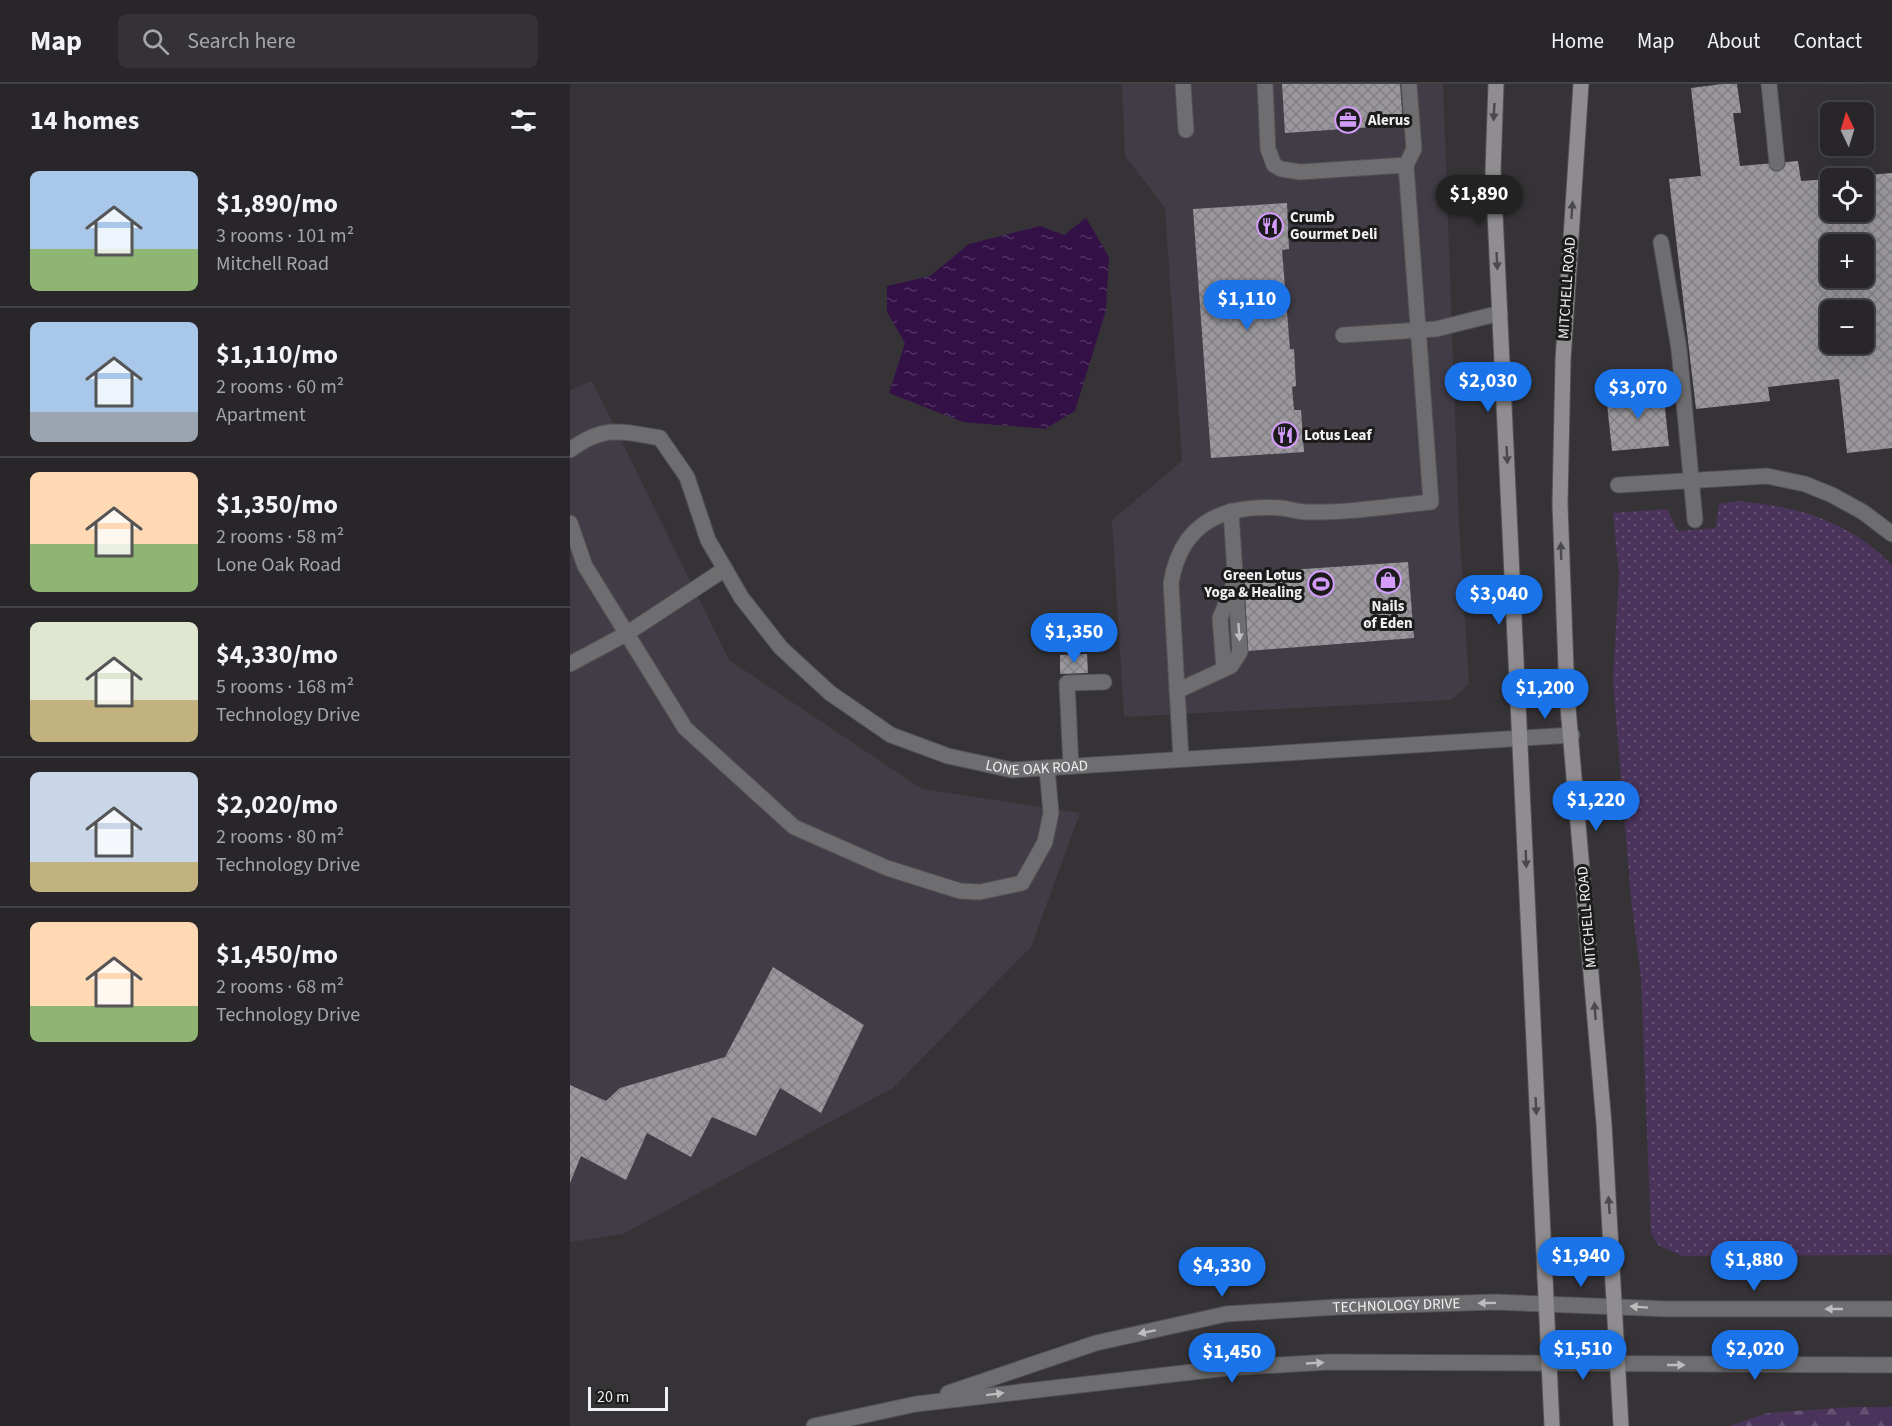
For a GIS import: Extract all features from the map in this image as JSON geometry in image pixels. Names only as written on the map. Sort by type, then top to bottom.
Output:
[{"type":"main road","points":[[1496,84],[1493,171],[1552,1426]]},
{"type":"main road","name":"MITCHELL ROAD","points":[[1581,84],[1563,360],[1560,493],[1567,696],[1604,1124],[1621,1426]]},
{"type":"street","points":[[1183,84],[1186,130]]},
{"type":"street","points":[[1265,84],[1268,149],[1274,165],[1281,169],[1300,172],[1406,165]]},
{"type":"street","points":[[1181,759],[1171,583],[1174,565],[1181,549],[1203,524],[1231,511],[1281,508],[1307,512],[1431,502],[1406,165],[1414,149],[1409,84]]},
{"type":"street","points":[[1769,84],[1777,162]]},
{"type":"street","points":[[1661,242],[1679,349],[1695,520]]},
{"type":"street","points":[[1343,335],[1420,330],[1453,325],[1500,313]]},
{"type":"street","name":"LONE OAK ROAD","points":[[570,450],[590,436],[620,431],[660,438],[687,477],[708,540],[741,597],[781,648],[830,693],[891,735],[948,756],[1012,770],[1572,735]]},
{"type":"street","points":[[1618,485],[1767,476],[1805,484],[1863,512],[1892,534]]},
{"type":"street","points":[[1178,691],[1224,669],[1237,659],[1240,652],[1231,511]]},
{"type":"street","points":[[570,522],[585,566],[685,728],[794,827],[887,868],[960,891],[980,892],[1022,883],[1045,842],[1051,813],[1047,768]]},
{"type":"street","points":[[570,664],[626,634],[725,569]]},
{"type":"street","points":[[1071,766],[1067,683],[1104,682]]},
{"type":"street","name":"TECHNOLOGY DRIVE","points":[[916,1404],[1096,1343],[1226,1314],[1338,1307],[1546,1304],[1668,1309],[1892,1309]]},
{"type":"street","name":"TECHNOLOGY DRIVE","points":[[814,1426],[916,1404],[1239,1367],[1329,1362],[1549,1365],[1892,1365]]},
{"type":"shaded area","points":[[1122,84],[1443,84],[1459,524],[1469,684],[1451,700],[1124,717],[1112,520],[1182,461],[1165,208],[1125,156]]},
{"type":"shaded area","points":[[592,381],[729,660],[922,789],[1080,813],[1031,947],[893,1088],[623,1234],[570,1242],[570,390]]},
{"type":"green space","points":[[1738,501],[1781,507],[1821,518],[1858,537],[1892,565],[1892,1255],[1682,1256],[1658,1245],[1651,1233],[1641,978],[1631,898],[1613,681],[1619,575],[1613,513],[1667,509],[1678,531],[1716,528],[1719,504]]},
{"type":"green space","points":[[1853,1407],[1892,1407],[1892,1426],[1728,1426],[1768,1413]]},
{"type":"water","points":[[1086,218],[1109,257],[1106,310],[1075,411],[1045,429],[963,422],[889,393],[905,343],[887,312],[887,286],[930,276],[969,244],[1040,226],[1064,235]]},
{"type":"building","points":[[1282,84],[1400,84],[1403,125],[1285,133]]},
{"type":"building","points":[[1722,84],[1737,84],[1741,113],[1733,113],[1740,166],[1798,161],[1801,181],[1820,180],[1820,222],[1874,222],[1874,175],[1892,173],[1892,448],[1847,453],[1839,379],[1768,387],[1770,401],[1696,409],[1669,179],[1701,176],[1691,88]]},
{"type":"building","points":[[1287,203],[1289,249],[1282,250],[1290,349],[1294,349],[1296,386],[1292,387],[1294,410],[1301,410],[1304,452],[1211,458],[1193,209]]},
{"type":"building","points":[[1663,389],[1669,446],[1612,451],[1606,394]]},
{"type":"building","points":[[1408,562],[1414,638],[1248,651],[1244,573]]},
{"type":"building","points":[[1087,654],[1088,673],[1060,674],[1060,655]]},
{"type":"building","points":[[773,967],[864,1025],[821,1113],[780,1088],[756,1136],[712,1117],[691,1157],[647,1133],[626,1180],[581,1156],[570,1183],[570,1085],[606,1101],[620,1088],[725,1057]]},
{"type":"place","name":"Alerus","points":[[1348,120]]},
{"type":"place","name":"Crumb Gourmet Deli","points":[[1270,226]]},
{"type":"place","name":"Lotus Leaf","points":[[1285,435]]},
{"type":"place","name":"Nails of Eden","points":[[1388,580]]},
{"type":"place","name":"Green Lotus Yoga & Healing","points":[[1321,584]]}]
